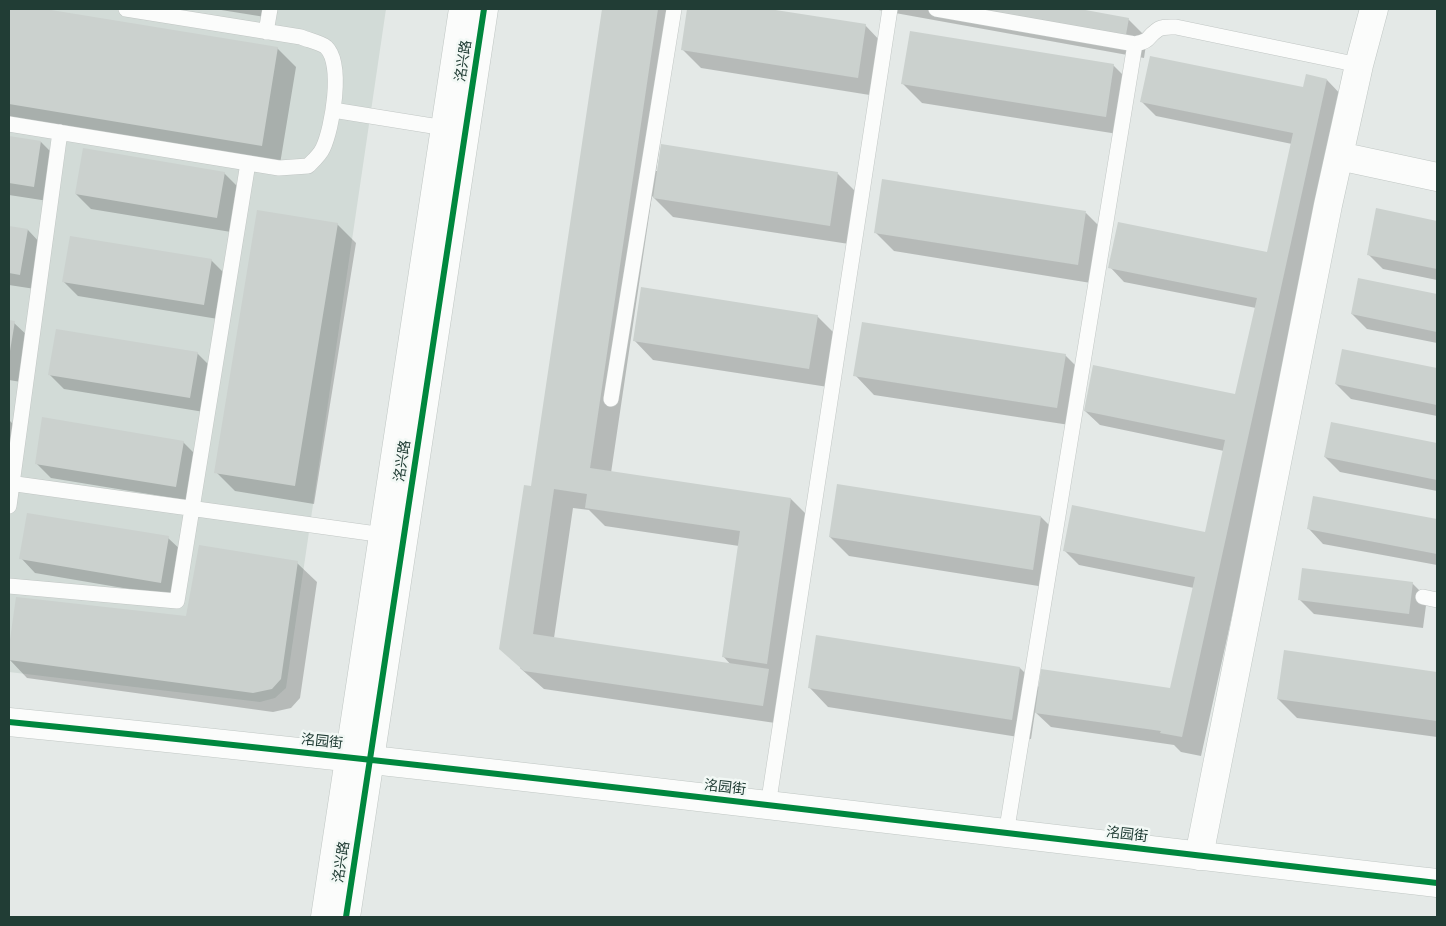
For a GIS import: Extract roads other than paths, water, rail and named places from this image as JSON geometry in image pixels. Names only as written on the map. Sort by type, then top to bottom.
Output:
[{"type":"street","name":"洺兴路","points":[[346,917],[360,759],[384,535],[463,9]]},
{"type":"street","name":"洺兴路","points":[[325,917],[360,759],[484,9]]},
{"type":"street","points":[[1199,856],[1339,156],[1359,65],[1374,9]]},
{"type":"street","points":[[1339,156],[1437,178]]},
{"type":"street","name":"洺园街","points":[[9,722],[360,759],[1437,884]]},
{"type":"lane","points":[[9,124],[279,168],[308,166],[322,150],[333,110],[336,72],[333,60],[326,47],[301,37],[126,9]]},
{"type":"lane","points":[[266,32],[270,9]]},
{"type":"lane","points":[[611,399],[674,9]]},
{"type":"lane","points":[[768,806],[890,9]]},
{"type":"lane","points":[[936,9],[1136,44],[1147,41],[1156,30],[1163,27],[1176,27],[1359,65]]},
{"type":"lane","points":[[1006,834],[1136,44]]},
{"type":"lane","points":[[333,110],[445,128]]},
{"type":"lane","points":[[9,506],[10,483],[60,132]]},
{"type":"lane","points":[[9,586],[176,602],[248,163]]},
{"type":"lane","points":[[10,483],[384,535]]}]
